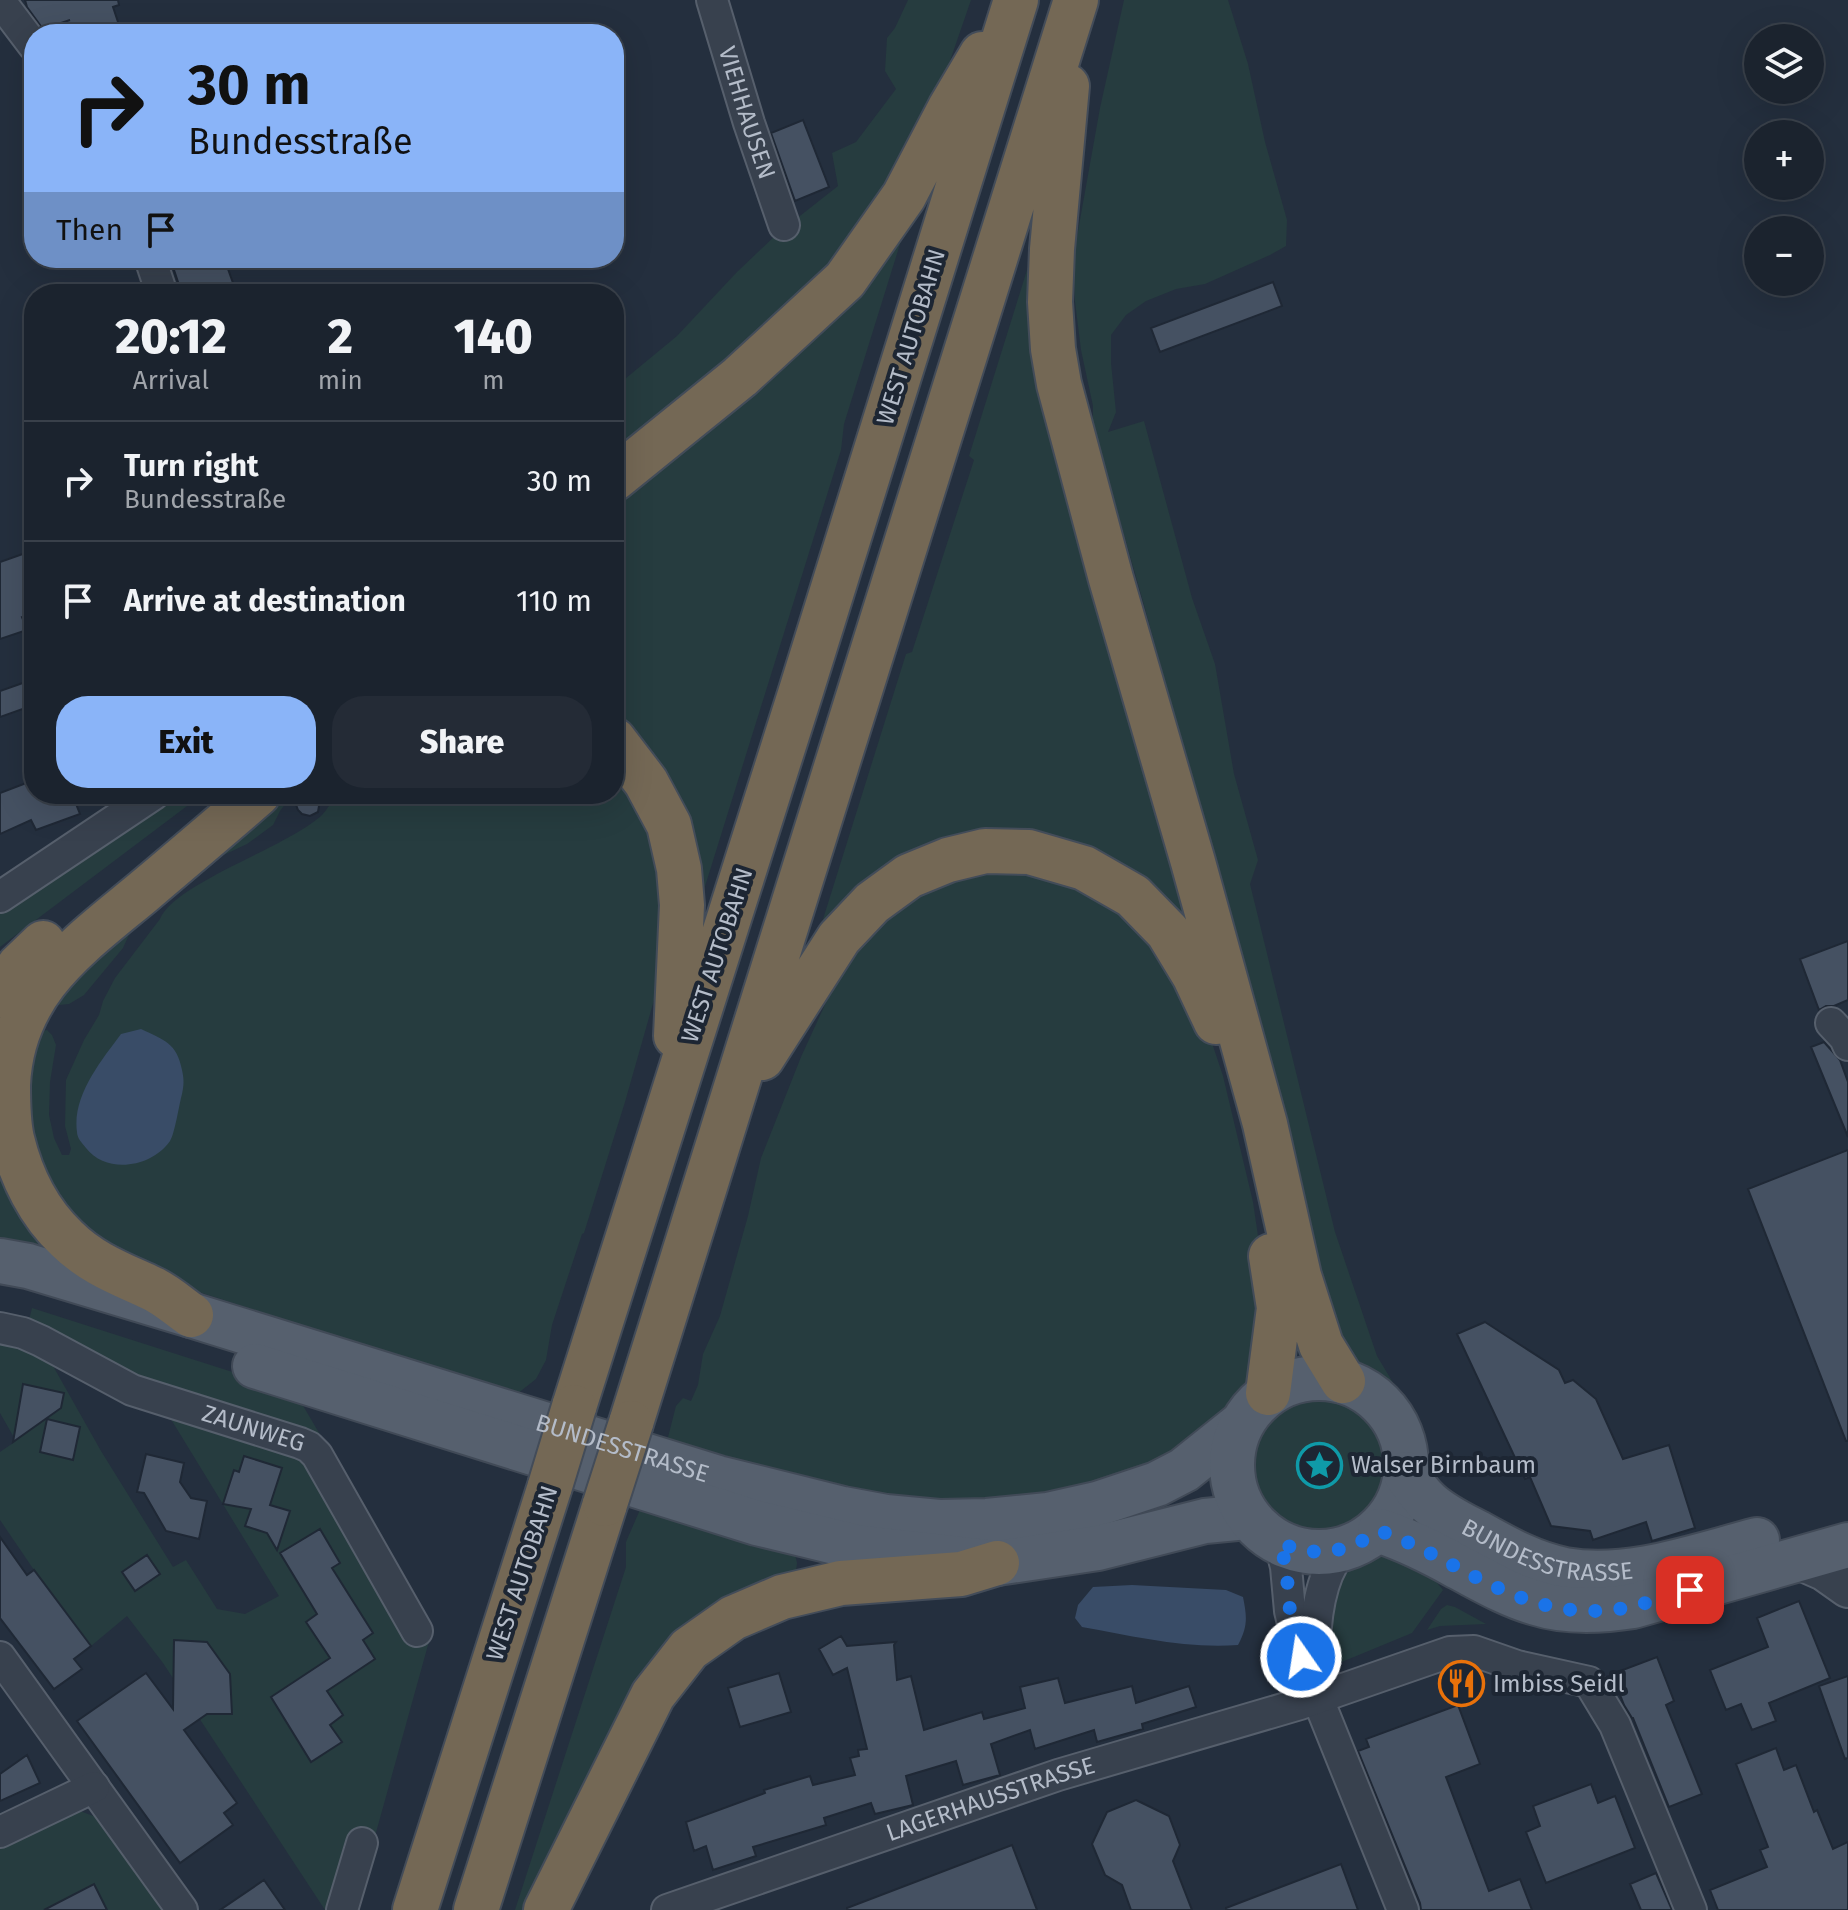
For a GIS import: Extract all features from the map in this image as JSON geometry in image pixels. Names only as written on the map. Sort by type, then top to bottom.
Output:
[{"type":"highway","points":[[624,471],[740,377],[845,280],[904,196],[950,108],[1014,0]]},
{"type":"highway","name":"WEST AUTOBAHN","points":[[415,1910],[1014,0]]},
{"type":"highway","points":[[476,1910],[1075,4]]},
{"type":"highway","points":[[1075,4],[1052,249],[1050,302],[1059,384],[1265,1124],[1299,1276],[1321,1345],[1343,1381]]},
{"type":"highway","points":[[624,753],[646,782],[669,825],[679,869],[682,905],[674,1090]]},
{"type":"highway","points":[[0,995],[19,966],[73,916],[212,804]]},
{"type":"highway","points":[[191,1315],[153,1288],[95,1261],[68,1241],[46,1217],[29,1186],[13,1142],[8,1101],[9,1069],[15,1039],[37,991],[66,957],[246,804]]},
{"type":"highway","points":[[730,1108],[839,938],[872,903],[909,876],[948,860],[985,851],[1029,852],[1084,868],[1133,896],[1168,932],[1194,975],[1217,1024],[1263,1210],[1278,1300],[1268,1393]]},
{"type":"highway","points":[[546,1910],[653,1695],[689,1649],[733,1618],[782,1597],[841,1583],[961,1574],[997,1563]]},
{"type":"main road","name":"BUNDESSTRASSE","points":[[0,1261],[28,1266],[191,1315],[661,1461],[792,1497],[886,1517],[939,1522],[1048,1515],[1097,1504],[1157,1484],[1184,1470],[1239,1426],[1268,1393],[1303,1379],[1343,1381],[1381,1402],[1400,1433],[1405,1452],[1406,1474],[1396,1509],[1363,1540]]},
{"type":"main road","name":"BUNDESSTRASSE","points":[[12,1288],[757,1523],[856,1547],[997,1563],[1098,1548],[1205,1521],[1247,1517],[1261,1532],[1280,1543],[1310,1552],[1331,1552],[1363,1540],[1403,1539],[1509,1593],[1538,1604],[1570,1610],[1611,1610],[1848,1545]]},
{"type":"main road","points":[[1239,1426],[1232,1454],[1233,1484],[1247,1517]]},
{"type":"main road","name":"BUNDESSTRASSE","points":[[1406,1474],[1428,1502],[1448,1516],[1538,1563],[1566,1570],[1628,1571],[1661,1565],[1848,1516]]},
{"type":"street","name":"VIEHHAUSEN","points":[[712,0],[784,225]]},
{"type":"street","points":[[0,1],[24,33]]},
{"type":"street","points":[[0,897],[139,804]]},
{"type":"street","name":"ZAUNWEG","points":[[0,1328],[32,1337],[132,1390],[309,1447],[317,1455],[417,1631]]},
{"type":"street","points":[[1318,1698],[1316,1627],[1324,1586],[1334,1561],[1363,1540]]},
{"type":"street","points":[[1280,1543],[1286,1567],[1290,1611],[1301,1657],[1403,1910]]},
{"type":"street","points":[[1799,1560],[1824,1571],[1848,1588]]},
{"type":"street","name":"LAGERHAUSSTRASSE","points":[[667,1910],[1058,1775],[1318,1698],[1450,1652],[1474,1651],[1517,1666],[1589,1682],[1615,1725],[1691,1910]]},
{"type":"street","points":[[0,1657],[182,1910]]},
{"type":"street","points":[[0,1832],[94,1787]]},
{"type":"street","points":[[342,1910],[362,1843]]},
{"type":"green space","points":[[908,0],[971,0],[932,113],[887,195],[829,265],[624,447],[624,380],[677,336],[777,234],[838,186],[832,153],[856,142],[896,89],[885,71],[887,38]]},
{"type":"green space","points":[[1124,0],[1228,0],[1248,64],[1265,142],[1287,220],[1286,246],[1205,284],[1176,289],[1146,301],[1126,315],[1111,335],[1116,412],[1108,432],[1144,421],[1192,598],[1215,664],[1234,774],[1258,860],[1250,884],[1335,1232],[1377,1356],[1398,1391],[1351,1360],[1333,1338],[1222,888],[1093,426],[1093,406],[1075,302],[1073,259],[1100,108]]},
{"type":"green space","points":[[905,228],[844,424],[841,450],[702,896],[624,745],[624,487]]},
{"type":"green space","points":[[1032,254],[1199,941],[1009,837],[819,932],[906,654],[912,652],[974,460],[969,456]]},
{"type":"green space","points":[[624,776],[644,805],[667,924],[656,993],[584,1233],[552,1325],[546,1360],[536,1379],[517,1394],[392,1361],[279,1318],[134,1271],[71,1228],[20,1129],[36,1033],[47,1030],[56,1045],[49,1115],[62,1155],[69,1155],[71,1149],[65,1126],[66,1080],[115,978],[170,906],[187,892],[284,840],[322,815],[330,804],[624,804]]},
{"type":"green space","points":[[162,804],[190,804],[0,947],[0,912]]},
{"type":"green space","points":[[262,804],[285,804],[273,825],[247,844],[211,861]]},
{"type":"green space","points":[[992,861],[1071,878],[1141,922],[1208,1031],[1223,1076],[1253,1202],[1262,1263],[1250,1377],[1230,1409],[1157,1466],[1052,1494],[944,1504],[870,1498],[664,1453],[676,1406],[683,1398],[691,1401],[698,1385],[703,1354],[720,1316],[761,1158],[801,1057],[834,985],[888,904]]},
{"type":"green space","points":[[137,917],[123,948],[84,995],[69,1004],[50,1006]]},
{"type":"green space","points":[[0,1136],[78,1264],[0,1250]]},
{"type":"green space","points":[[32,1308],[295,1392],[433,1627],[372,1847],[335,1910],[325,1910],[163,1663],[127,1616],[91,1646],[0,1520],[0,1452],[16,1441],[0,1413],[0,1336],[44,1350],[101,1451],[173,1567],[186,1560],[217,1609],[245,1614],[279,1596],[147,1380],[27,1328]]},
{"type":"green space","points":[[1319,1397],[1346,1402],[1368,1417],[1383,1439],[1388,1466],[1383,1493],[1368,1515],[1346,1530],[1319,1535],[1292,1530],[1270,1515],[1255,1493],[1250,1466],[1255,1439],[1270,1417],[1292,1402]]},
{"type":"green space","points":[[645,1498],[795,1554],[795,1578],[721,1608],[534,1910],[515,1910],[626,1567],[626,1542]]},
{"type":"green space","points":[[1386,1555],[1429,1573],[1443,1590],[1412,1633],[1332,1666],[1327,1665],[1334,1595],[1346,1574],[1364,1560]]},
{"type":"green space","points":[[1447,1605],[1486,1624],[1440,1626],[1427,1630]]},
{"type":"green space","points":[[72,1808],[96,1817],[164,1910],[0,1910],[0,1843]]},
{"type":"water","points":[[141,1029],[173,1048],[180,1061],[183,1084],[170,1141],[162,1150],[141,1162],[117,1165],[95,1157],[79,1138],[79,1105],[90,1080],[121,1034]]},
{"type":"water","points":[[1132,1585],[1226,1590],[1243,1597],[1246,1621],[1238,1645],[1199,1645],[1140,1638],[1082,1627],[1075,1618],[1078,1605],[1093,1587]]},
{"type":"building","points":[[25,0],[118,0],[119,5],[113,7],[119,24],[58,24],[70,20],[58,24],[39,24]]},
{"type":"building","points":[[803,120],[829,187],[795,201],[771,133]]},
{"type":"building","points":[[173,268],[228,268],[233,284],[179,284]]},
{"type":"building","points":[[1273,282],[1282,306],[1160,352],[1151,328]]},
{"type":"building","points":[[24,554],[24,631],[0,639],[0,562]]},
{"type":"building","points":[[24,683],[24,709],[0,717],[0,691]]},
{"type":"building","points":[[24,784],[24,804],[76,804],[80,814],[36,830],[31,820],[0,834],[0,793]]},
{"type":"building","points":[[296,804],[319,804],[318,812],[310,816],[298,810]]},
{"type":"building","points":[[1848,941],[1848,1000],[1819,1010],[1800,959]]},
{"type":"building","points":[[1824,1042],[1840,1060],[1848,1082],[1848,1137],[1811,1047]]},
{"type":"building","points":[[1848,1150],[1848,1441],[1846,1441],[1748,1189]]},
{"type":"building","points":[[1485,1322],[1559,1370],[1565,1383],[1573,1380],[1596,1399],[1623,1459],[1669,1445],[1695,1528],[1652,1541],[1646,1522],[1593,1540],[1590,1531],[1551,1526],[1530,1477],[1525,1479],[1457,1334]]},
{"type":"building","points":[[23,1384],[64,1393],[61,1408],[13,1442]]},
{"type":"building","points":[[47,1419],[80,1427],[73,1460],[40,1452]]},
{"type":"building","points":[[146,1454],[184,1463],[180,1482],[191,1498],[207,1501],[199,1539],[166,1531],[144,1493],[137,1492]]},
{"type":"building","points":[[244,1456],[282,1468],[270,1505],[290,1511],[277,1550],[267,1533],[245,1526],[251,1509],[223,1504],[234,1470],[239,1472]]},
{"type":"building","points":[[320,1529],[340,1563],[332,1568],[373,1633],[363,1640],[375,1659],[327,1691],[343,1715],[330,1725],[342,1742],[311,1762],[271,1697],[330,1658],[306,1622],[317,1614],[280,1553]]},
{"type":"building","points":[[0,1537],[27,1575],[34,1570],[91,1646],[74,1659],[82,1669],[54,1689],[0,1618]]},
{"type":"building","points":[[147,1555],[160,1574],[135,1591],[122,1572]]},
{"type":"building","points":[[1799,1601],[1830,1678],[1769,1703],[1776,1721],[1752,1730],[1741,1704],[1726,1710],[1710,1670],[1768,1647],[1757,1618]]},
{"type":"building","points":[[841,1636],[847,1646],[896,1642],[897,1680],[911,1676],[924,1730],[982,1712],[984,1719],[1025,1708],[1020,1687],[1058,1678],[1065,1703],[1132,1686],[1136,1703],[1189,1686],[1196,1707],[1142,1724],[1143,1729],[1097,1742],[1094,1730],[1035,1749],[1030,1730],[991,1744],[1000,1775],[963,1785],[956,1761],[906,1776],[913,1805],[875,1814],[871,1803],[824,1818],[826,1825],[753,1847],[756,1856],[713,1870],[706,1846],[694,1851],[686,1822],[765,1793],[764,1790],[810,1776],[813,1785],[855,1775],[850,1758],[859,1756],[858,1750],[867,1749],[847,1668],[833,1675],[819,1649]]},
{"type":"building","points":[[174,1640],[207,1642],[230,1674],[232,1714],[207,1714],[184,1730],[237,1803],[224,1813],[233,1825],[180,1863],[77,1721],[146,1673],[173,1709]]},
{"type":"building","points":[[1657,1657],[1674,1701],[1666,1705],[1702,1794],[1669,1807],[1612,1674]]},
{"type":"building","points":[[1468,1669],[1478,1700],[1458,1706],[1447,1672]]},
{"type":"building","points":[[779,1673],[791,1712],[740,1727],[728,1688]]},
{"type":"building","points":[[1848,1676],[1848,1758],[1845,1759],[1819,1686]]},
{"type":"building","points":[[1458,1705],[1480,1764],[1446,1777],[1489,1891],[1520,1879],[1532,1910],[1421,1910],[1358,1751],[1369,1747],[1366,1739]]},
{"type":"building","points":[[1776,1748],[1784,1770],[1796,1765],[1814,1812],[1817,1810],[1833,1849],[1848,1842],[1848,1910],[1718,1910],[1710,1890],[1767,1867],[1760,1850],[1768,1847],[1736,1764]]},
{"type":"building","points":[[27,1755],[40,1783],[0,1801],[0,1774]]},
{"type":"building","points":[[1591,1784],[1598,1803],[1615,1796],[1635,1848],[1546,1883],[1526,1832],[1540,1826],[1533,1806]]},
{"type":"building","points":[[1136,1800],[1169,1816],[1180,1845],[1173,1861],[1192,1910],[1131,1910],[1122,1885],[1105,1875],[1092,1844],[1107,1812]]},
{"type":"building","points":[[1012,1845],[1037,1910],[847,1910],[847,1908]]},
{"type":"building","points":[[1341,1864],[1358,1910],[1226,1910],[1226,1908]]},
{"type":"building","points":[[1656,1873],[1672,1910],[1641,1910],[1630,1884]]},
{"type":"building","points":[[264,1880],[285,1910],[220,1910]]},
{"type":"building","points":[[94,1884],[107,1910],[44,1910]]},
{"type":"place","name":"Walser Birnbaum","points":[[1320,1465]]},
{"type":"place","name":"Imbiss Seidl","points":[[1462,1684]]},
{"type":"route","points":[[1301,1657],[1290,1611],[1286,1567],[1280,1543],[1310,1552],[1331,1552],[1361,1542],[1380,1531],[1403,1539],[1509,1593],[1538,1604],[1570,1610],[1611,1610],[1690,1590]]}]
